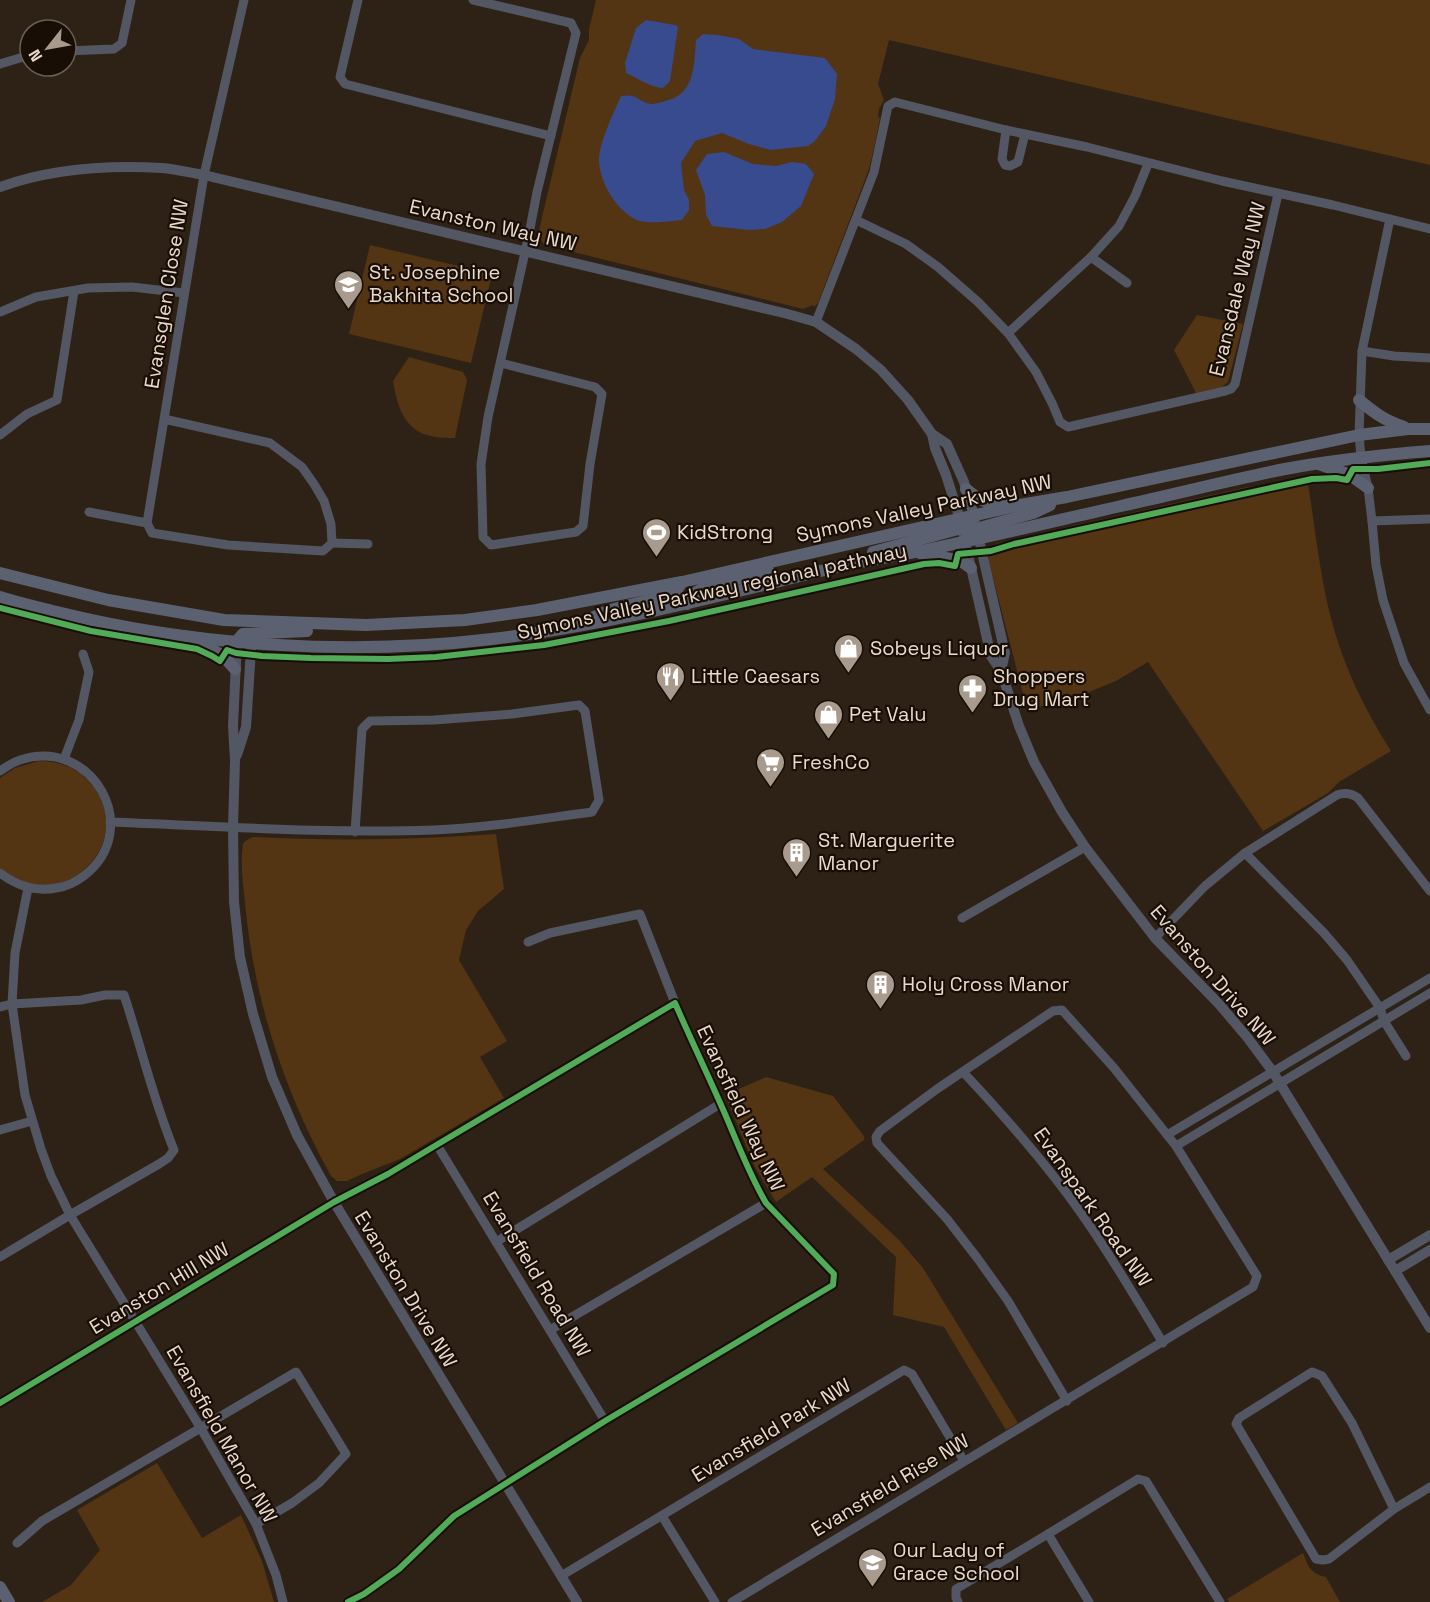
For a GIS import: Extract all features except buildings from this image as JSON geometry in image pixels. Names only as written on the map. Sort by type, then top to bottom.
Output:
[{"type":"main road","points":[[1359,400],[1386,421],[1408,429]]},
{"type":"main road","name":"Symons Valley Parkway NW","points":[[974,516],[1359,435],[1408,429],[1430,429]]},
{"type":"main road","name":"Symons Valley Parkway NW","points":[[977,534],[1285,469],[1361,457],[1430,451]]},
{"type":"main road","points":[[1317,464],[1350,475],[1368,488]]},
{"type":"main road","points":[[966,489],[982,501],[1020,505]]},
{"type":"main road","points":[[965,541],[969,534],[977,534],[1033,513],[1067,497]]},
{"type":"main road","points":[[864,561],[870,553],[961,523],[968,525],[974,516]]},
{"type":"main road","name":"Symons Valley Parkway NW","points":[[0,597],[95,621],[193,638],[237,641],[252,632],[360,629],[413,622],[465,620],[537,610],[682,582],[820,550],[961,523]]},
{"type":"main road","name":"Symons Valley Parkway NW","points":[[0,573],[108,600],[224,620],[252,632],[352,646],[428,645],[493,639],[574,626],[687,604],[864,561],[965,541]]},
{"type":"main road","points":[[687,604],[695,593],[702,589],[792,562],[820,550]]},
{"type":"main road","points":[[916,552],[961,561],[971,568]]},
{"type":"main road","points":[[574,626],[610,610],[674,594],[682,582]]},
{"type":"main road","points":[[193,638],[223,656],[235,669]]},
{"type":"main road","points":[[0,1587],[9,1602]]},
{"type":"street","points":[[78,51],[114,50],[122,43],[131,0]]},
{"type":"street","name":"Evansglen Close NW","points":[[147,523],[204,175],[244,0]]},
{"type":"street","points":[[358,0],[340,77],[345,84],[551,136]]},
{"type":"street","points":[[472,0],[571,23],[576,33],[537,192],[488,417],[481,464],[483,537],[490,545],[576,532],[583,526],[590,464],[602,394],[595,387],[501,363]]},
{"type":"street","points":[[0,64],[18,59]]},
{"type":"street","name":"Evansdale Way NW","points":[[816,322],[874,172],[888,106],[895,102],[1006,130],[1087,147],[1148,164],[1334,205],[1430,230]]},
{"type":"street","points":[[1006,130],[1002,159],[1005,165],[1011,166],[1018,162],[1025,134]]},
{"type":"street","points":[[1008,333],[1091,257],[1119,226],[1148,164]]},
{"type":"street","name":"Evanston Way NW","points":[[0,187],[91,168],[164,169],[204,175],[816,322],[856,349],[881,370],[908,400],[932,434],[947,444],[966,489],[974,516]]},
{"type":"street","name":"Evansdale Way NW","points":[[856,220],[895,238],[938,267],[978,302],[1008,333],[1036,372],[1060,422],[1068,427],[1231,389],[1235,384],[1278,194]]},
{"type":"street","points":[[1389,219],[1362,351],[1359,435],[1368,488],[1376,565],[1383,600],[1404,663],[1430,710]]},
{"type":"street","points":[[1091,257],[1127,283]]},
{"type":"street","points":[[0,312],[36,297],[88,288],[132,286],[184,293]]},
{"type":"street","points":[[0,435],[27,414],[57,400],[74,291]]},
{"type":"street","points":[[1362,351],[1430,358]]},
{"type":"street","name":"Evansglen Close NW","points":[[164,419],[270,443],[302,467],[314,484],[324,501],[331,524],[332,543]]},
{"type":"street","name":"Evanston Way NW","points":[[932,434],[961,523]]},
{"type":"street","points":[[88,512],[147,523],[152,533],[228,545],[323,551],[332,543],[368,544]]},
{"type":"street","name":"Evanston Drive NW","points":[[974,516],[1005,653],[1001,671]]},
{"type":"street","points":[[1372,521],[1430,519]]},
{"type":"street","name":"Evanston Drive NW","points":[[961,523],[991,656],[1001,671],[1032,757],[1062,812],[1085,847],[1155,938],[1219,1004],[1273,1072],[1430,1328]]},
{"type":"street","name":"Evanston Drive NW","points":[[235,761],[246,727],[252,632]]},
{"type":"street","name":"Evanston Drive NW","points":[[237,641],[233,726],[235,761],[234,902],[240,957],[253,1014],[272,1077],[292,1126],[334,1202],[577,1602]]},
{"type":"street","points":[[64,759],[79,720],[89,672],[83,654]]},
{"type":"street","points":[[110,822],[355,832],[484,826],[591,812],[598,800],[585,711],[579,705],[512,714],[434,720],[370,721],[362,729],[355,832]]},
{"type":"street","points":[[0,771],[18,760],[41,755],[64,759],[83,768],[98,783],[107,802],[110,822],[108,840],[102,856],[92,869],[78,880],[62,887],[45,890],[28,888],[10,881],[0,873]]},
{"type":"street","points":[[1155,938],[1205,886],[1245,852],[1337,795],[1348,793],[1358,798],[1430,891]]},
{"type":"street","points":[[962,918],[1085,847]]},
{"type":"street","points":[[1245,852],[1324,933],[1347,960],[1380,1008],[1384,1021],[1406,1056]]},
{"type":"street","name":"Evansfield Manor NW","points":[[28,888],[15,953],[12,1004],[20,1066],[32,1121],[51,1176],[70,1215],[200,1427],[256,1524],[276,1575],[283,1602]]},
{"type":"street","name":"Evansfield Way NW","points":[[348,1602],[364,1594],[399,1569],[454,1516],[605,1421],[833,1285],[834,1274],[766,1203],[748,1170],[675,1003],[640,914],[550,933],[528,942]]},
{"type":"street","points":[[1167,1135],[1430,978]]},
{"type":"street","points":[[1067,1401],[1008,1301],[978,1259],[946,1219],[877,1143],[876,1137],[880,1131],[963,1071],[1053,1011],[1062,1010],[1114,1068],[1176,1146],[1430,993]]},
{"type":"street","points":[[0,1007],[12,1004],[124,995],[147,1073],[174,1150],[159,1164],[0,1257]]},
{"type":"street","points":[[334,1202],[388,1174],[675,1003]]},
{"type":"street","name":"Evanspark Road NW","points":[[963,1071],[1057,1180],[1102,1244],[1163,1342]]},
{"type":"street","points":[[496,1242],[720,1104]]},
{"type":"street","points":[[0,1130],[32,1121]]},
{"type":"street","name":"Evansfield Road NW","points":[[437,1145],[605,1421]]},
{"type":"street","name":"Evansfield Rise NW","points":[[732,1602],[1253,1287],[1257,1276],[1176,1146]]},
{"type":"street","name":"Evanston Hill NW","points":[[0,1402],[334,1202]]},
{"type":"street","points":[[550,1330],[766,1203]]},
{"type":"street","points":[[1388,1260],[1430,1235]]},
{"type":"street","points":[[1395,1271],[1430,1250]]},
{"type":"street","name":"Evansfield Park NW","points":[[561,1576],[904,1370],[912,1374],[964,1461]]},
{"type":"street","points":[[17,1543],[42,1521],[296,1372],[346,1454],[319,1483],[292,1503],[256,1524]]},
{"type":"street","points":[[1394,1509],[1352,1423],[1322,1376],[1312,1372],[1239,1418],[1236,1424],[1316,1559],[1329,1559],[1394,1509],[1430,1487]]},
{"type":"street","points":[[958,1602],[956,1589],[1138,1479],[1146,1481],[1220,1602]]},
{"type":"street","points":[[662,1516],[715,1602]]},
{"type":"street","points":[[1048,1534],[1089,1602]]},
{"type":"shaded area","points":[[596,0],[1430,0],[1430,165],[889,40],[878,84],[884,100],[879,109],[878,117],[880,118],[869,169],[818,303],[814,307],[813,305],[803,309],[545,245],[542,242],[539,232],[542,217],[580,58],[589,40],[589,29]]},
{"type":"shaded area","points":[[370,245],[492,274],[471,363],[349,334]]},
{"type":"shaded area","points":[[1197,315],[1243,324],[1228,382],[1222,387],[1196,393],[1174,350]]},
{"type":"shaded area","points":[[409,357],[463,372],[467,380],[455,438],[422,433],[414,429],[403,416],[393,381]]},
{"type":"shaded area","points":[[1307,478],[1323,583],[1336,636],[1356,687],[1391,751],[1339,782],[1328,793],[1263,831],[1148,662],[1116,681],[1067,701],[1027,709],[989,562],[991,548],[999,543],[1038,538],[1063,528],[1243,488]]},
{"type":"shaded area","points":[[39,761],[68,766],[86,778],[104,806],[106,829],[100,850],[86,868],[68,880],[46,885],[23,882],[0,868],[0,778],[15,768]]},
{"type":"shaded area","points":[[496,834],[504,889],[478,911],[466,930],[459,960],[507,1041],[480,1057],[504,1098],[400,1159],[347,1181],[337,1181],[331,1176],[299,1111],[264,1010],[249,939],[242,874],[243,844],[253,837],[374,839]]},
{"type":"shaded area","points":[[766,1077],[833,1096],[864,1136],[864,1140],[823,1169],[899,1240],[923,1268],[1018,1423],[1006,1430],[944,1327],[893,1315],[896,1257],[812,1177],[776,1202],[755,1167],[725,1095]]},
{"type":"shaded area","points":[[157,1463],[202,1538],[241,1515],[262,1561],[274,1602],[42,1602],[71,1585],[100,1550],[77,1510]]},
{"type":"shaded area","points":[[1303,1553],[1308,1566],[1326,1577],[1340,1602],[1229,1602],[1227,1599]]},
{"type":"water","points":[[646,20],[678,27],[670,81],[663,88],[649,85],[626,73],[625,63],[636,28]]},
{"type":"water","points":[[703,34],[739,39],[753,49],[825,58],[837,74],[835,99],[826,126],[815,141],[808,146],[770,150],[722,133],[695,141],[681,163],[689,210],[682,220],[640,221],[617,204],[602,177],[599,158],[605,135],[621,96],[635,97],[653,104],[675,98],[682,92],[691,78],[696,40]]},
{"type":"water","points":[[724,152],[753,164],[776,166],[792,162],[806,164],[814,174],[801,206],[782,222],[765,229],[749,230],[712,226],[706,215],[705,195],[696,170],[707,154]]},
{"type":"cycle path","name":"Symons Valley Parkway regional pathway","points":[[0,608],[91,631],[197,649],[220,661],[227,650],[262,656],[311,658],[436,657],[544,645],[669,621],[924,564],[939,563],[955,566],[958,554],[991,551],[1312,479],[1347,480],[1353,469],[1378,469],[1430,463]]},
{"type":"cycle path","points":[[0,1403],[334,1202],[388,1174],[675,1003],[749,1170],[766,1203],[834,1274],[833,1285],[605,1421],[454,1516],[399,1569],[364,1594],[348,1602]]},
{"type":"place","name":"St. Josephine Bakhita School","points":[[348,310]]},
{"type":"place","name":"KidStrong","points":[[656,558]]},
{"type":"place","name":"Sobeys Liquor","points":[[849,674]]},
{"type":"place","name":"Little Caesars","points":[[670,702]]},
{"type":"place","name":"Shoppers Drug Mart","points":[[972,714]]},
{"type":"place","name":"Pet Valu","points":[[828,740]]},
{"type":"place","name":"FreshCo","points":[[771,788]]},
{"type":"place","name":"St. Marguerite Manor","points":[[797,878]]},
{"type":"place","name":"Holy Cross Manor","points":[[881,1010]]},
{"type":"place","name":"Our Lady of Grace School","points":[[872,1588]]}]
